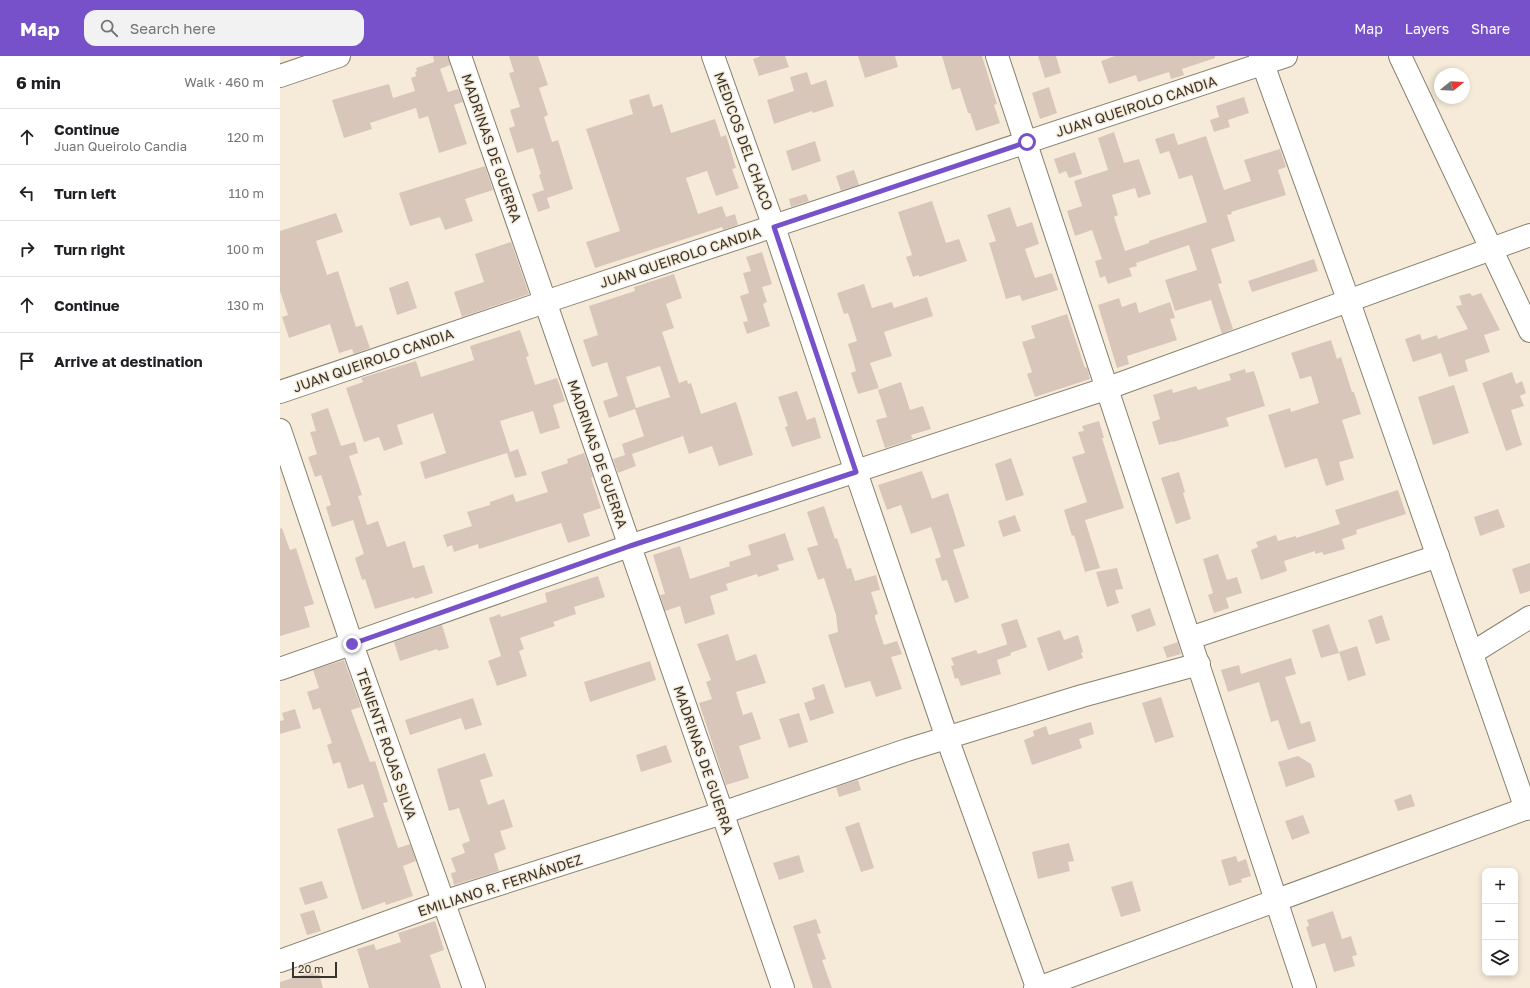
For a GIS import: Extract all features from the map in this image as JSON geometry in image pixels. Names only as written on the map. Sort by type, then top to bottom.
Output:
[{"type":"street","points":[[280,76],[339,56]]},
{"type":"street","name":"MADRINAS DE GUERRA","points":[[460,56],[783,988]]},
{"type":"street","name":"MEDICOS DEL CHACO","points":[[713,56],[774,227],[856,472],[948,738],[1037,988]]},
{"type":"street","points":[[997,56],[1027,142],[1305,988]]},
{"type":"street","name":"JUAN QUEIROLO CANDIA","points":[[280,392],[545,302],[1027,142],[1261,60],[1286,56]]},
{"type":"street","points":[[1400,56],[1530,331]]},
{"type":"street","points":[[1037,988],[1057,982],[1528,808],[1349,302],[1261,60]]},
{"type":"street","points":[[280,669],[630,546],[1108,388],[1349,302],[1530,235]]},
{"type":"street","name":"TENIENTE ROJAS SILVA","points":[[280,430],[352,644],[474,988]]},
{"type":"street","points":[[1190,638],[1438,556]]},
{"type":"street","points":[[1472,652],[1530,617]]},
{"type":"street","name":"EMILIANO R. FERNÁNDEZ","points":[[280,961],[443,902],[722,813],[907,750],[1082,696],[1199,664]]},
{"type":"building","points":[[433,56],[448,56],[450,65],[440,69],[448,92],[458,89],[463,102],[454,105],[467,144],[439,153],[428,116],[419,119],[416,108],[370,123],[372,129],[344,138],[332,100],[389,84],[393,98],[415,91],[411,78],[416,76],[416,68],[434,62]]},
{"type":"building","points":[[509,56],[538,56],[548,85],[539,88],[548,115],[544,117],[552,142],[558,140],[573,189],[547,198],[550,208],[538,212],[532,194],[544,190],[533,148],[517,153],[509,128],[515,126],[510,110],[520,107],[509,73],[514,72]]},
{"type":"building","points":[[761,56],[785,56],[789,67],[759,76],[753,59]]},
{"type":"building","points":[[858,56],[895,56],[898,67],[865,78]]},
{"type":"building","points":[[942,56],[982,56],[997,104],[994,105],[1000,123],[976,131],[970,113],[968,113],[960,88],[952,90]]},
{"type":"building","points":[[1038,56],[1056,56],[1061,73],[1045,78]]},
{"type":"building","points":[[1115,56],[1215,56],[1215,58],[1182,69],[1184,75],[1171,79],[1169,72],[1138,82],[1136,75],[1109,84],[1101,61]]},
{"type":"building","points":[[807,72],[811,85],[826,80],[834,106],[813,113],[812,111],[774,124],[767,100],[794,91],[790,77]]},
{"type":"building","points":[[1049,87],[1057,113],[1040,119],[1032,93]]},
{"type":"building","points":[[649,94],[653,107],[662,104],[671,133],[715,119],[721,137],[726,135],[736,168],[732,169],[739,188],[716,196],[707,171],[686,178],[698,214],[722,206],[726,217],[735,214],[738,225],[723,230],[722,227],[595,268],[586,242],[620,231],[586,129],[633,114],[629,100]]},
{"type":"building","points":[[1244,97],[1249,113],[1228,120],[1230,127],[1214,132],[1210,120],[1219,117],[1216,106]]},
{"type":"building","points":[[1114,132],[1124,163],[1139,159],[1151,194],[1138,198],[1135,188],[1112,195],[1118,215],[1114,217],[1125,251],[1149,243],[1149,241],[1207,222],[1192,175],[1179,179],[1169,151],[1160,154],[1155,139],[1174,133],[1178,145],[1206,136],[1224,190],[1251,181],[1244,160],[1280,149],[1286,167],[1278,170],[1286,195],[1231,212],[1232,214],[1227,215],[1235,241],[1211,249],[1222,283],[1218,284],[1233,329],[1222,334],[1211,300],[1175,311],[1165,280],[1197,270],[1189,245],[1136,263],[1137,266],[1129,268],[1132,276],[1108,284],[1105,276],[1100,278],[1095,261],[1102,259],[1092,230],[1075,236],[1067,211],[1082,206],[1074,181],[1108,170],[1098,138]]},
{"type":"building","points":[[815,141],[821,161],[792,171],[786,151]]},
{"type":"building","points":[[1075,152],[1082,174],[1069,178],[1066,171],[1059,174],[1054,159]]},
{"type":"building","points":[[485,166],[493,190],[465,199],[473,221],[445,230],[440,217],[410,226],[399,193]]},
{"type":"building","points":[[854,170],[859,185],[841,191],[836,176]]},
{"type":"building","points":[[806,194],[809,201],[791,207],[789,199]]},
{"type":"building","points":[[932,201],[946,243],[959,239],[967,261],[919,277],[919,275],[913,277],[906,257],[912,255],[898,212]]},
{"type":"building","points":[[1010,207],[1017,227],[1032,222],[1039,244],[1025,249],[1035,278],[1052,273],[1058,290],[1022,301],[1020,295],[1006,299],[989,243],[996,241],[987,215]]},
{"type":"building","points":[[336,213],[343,232],[316,241],[327,275],[338,271],[356,327],[362,325],[370,348],[354,354],[352,349],[339,353],[330,324],[289,338],[282,317],[288,315],[280,291],[280,231]]},
{"type":"building","points":[[511,242],[529,294],[462,317],[454,292],[484,282],[475,254]]},
{"type":"building","points":[[762,252],[772,284],[762,287],[767,302],[763,304],[770,326],[747,334],[743,322],[748,321],[740,296],[749,293],[743,273],[751,271],[746,257]]},
{"type":"building","points":[[1314,259],[1318,271],[1252,292],[1248,281]]},
{"type":"building","points":[[674,274],[682,298],[666,304],[674,328],[662,332],[679,383],[687,380],[688,384],[691,383],[701,414],[736,402],[753,455],[719,466],[712,446],[689,454],[683,436],[632,454],[636,466],[618,473],[613,459],[625,455],[622,444],[644,436],[635,409],[609,418],[603,401],[618,396],[607,362],[592,367],[583,340],[598,335],[589,306],[635,291],[634,287]],"holes":[[[660,366],[670,397],[636,408],[626,377]]]},
{"type":"building","points":[[408,281],[417,308],[397,315],[389,288]]},
{"type":"building","points":[[864,284],[872,308],[892,302],[894,308],[927,297],[933,316],[884,332],[892,356],[870,363],[879,388],[858,394],[851,373],[856,371],[848,344],[857,341],[848,313],[844,314],[837,293]]},
{"type":"building","points":[[1470,293],[1472,296],[1481,293],[1500,330],[1484,335],[1490,352],[1465,360],[1468,371],[1449,377],[1441,353],[1413,362],[1405,339],[1420,334],[1422,340],[1437,335],[1438,339],[1468,329],[1456,306],[1462,305],[1459,296]]},
{"type":"building","points":[[1119,298],[1122,307],[1136,302],[1139,313],[1170,302],[1175,318],[1170,319],[1177,340],[1127,356],[1129,364],[1117,368],[1098,305]]},
{"type":"building","points":[[1067,314],[1090,379],[1035,397],[1027,374],[1032,372],[1022,342],[1035,338],[1031,326]]},
{"type":"building","points":[[520,330],[529,356],[526,357],[535,385],[557,378],[565,401],[553,405],[560,428],[540,434],[533,411],[500,421],[510,452],[518,449],[527,475],[515,478],[507,453],[425,479],[420,462],[446,453],[433,413],[397,425],[403,444],[384,451],[379,437],[364,442],[346,388],[363,382],[361,378],[416,361],[421,377],[474,360],[470,346]]},
{"type":"building","points":[[1331,340],[1337,359],[1341,357],[1352,392],[1354,392],[1361,414],[1342,420],[1354,458],[1339,462],[1344,480],[1326,486],[1317,458],[1285,468],[1268,415],[1290,408],[1291,412],[1319,403],[1311,376],[1300,379],[1291,353]]},
{"type":"building","points":[[1245,369],[1246,373],[1254,371],[1265,406],[1226,418],[1229,426],[1159,445],[1152,422],[1160,419],[1153,395],[1172,389],[1173,393],[1196,386],[1198,390],[1231,380],[1229,374]]},
{"type":"building","points":[[1512,372],[1516,384],[1522,381],[1526,393],[1520,396],[1524,406],[1511,410],[1522,445],[1506,451],[1482,383]]},
{"type":"building","points":[[901,382],[910,410],[923,406],[931,429],[911,435],[913,439],[885,448],[876,420],[887,417],[878,390]]},
{"type":"building","points":[[1454,385],[1469,433],[1433,445],[1418,397]]},
{"type":"building","points":[[797,391],[807,420],[815,417],[821,438],[792,447],[785,427],[788,426],[778,397]]},
{"type":"building","points":[[328,408],[341,446],[355,442],[358,453],[349,456],[362,495],[358,496],[367,525],[378,521],[387,547],[405,541],[413,568],[424,565],[433,593],[375,609],[365,579],[362,580],[355,558],[364,554],[353,520],[332,527],[326,507],[331,505],[321,475],[315,477],[308,457],[317,454],[310,432],[316,431],[311,414]]},
{"type":"building","points":[[1099,421],[1104,438],[1102,438],[1124,508],[1085,520],[1100,568],[1085,572],[1074,535],[1072,536],[1064,510],[1087,502],[1072,457],[1085,453],[1078,432],[1084,431],[1082,426]]},
{"type":"building","points":[[584,453],[593,477],[591,478],[601,508],[583,514],[590,536],[568,543],[561,523],[479,549],[478,544],[454,552],[452,545],[447,547],[443,535],[472,526],[467,512],[490,505],[490,502],[513,494],[516,502],[548,492],[541,472],[568,463],[567,459]]},
{"type":"building","points":[[1011,458],[1024,495],[1006,501],[995,464]]},
{"type":"building","points":[[922,471],[932,499],[948,493],[965,546],[953,550],[969,598],[955,603],[947,580],[942,581],[935,559],[941,557],[931,527],[911,534],[901,505],[887,510],[878,485]]},
{"type":"building","points":[[1179,472],[1185,492],[1183,493],[1191,519],[1176,524],[1161,478]]},
{"type":"building","points":[[1398,490],[1406,514],[1356,530],[1357,534],[1342,539],[1345,549],[1324,555],[1322,552],[1315,554],[1315,551],[1284,561],[1287,571],[1261,580],[1251,550],[1258,547],[1256,542],[1276,535],[1278,541],[1296,536],[1296,538],[1340,524],[1335,510]]},
{"type":"building","points":[[824,506],[835,539],[837,538],[847,569],[851,568],[855,581],[876,575],[880,590],[871,592],[878,614],[875,615],[875,618],[884,645],[897,641],[902,654],[891,657],[902,689],[876,697],[870,681],[845,688],[828,635],[838,632],[836,615],[824,578],[818,580],[807,548],[818,545],[807,512]]},
{"type":"building","points":[[1498,509],[1505,527],[1480,536],[1474,517]]},
{"type":"building","points":[[1015,515],[1021,531],[1003,537],[998,521]]},
{"type":"building","points":[[282,528],[290,550],[296,548],[314,604],[304,607],[310,627],[280,636],[280,529]]},
{"type":"building","points":[[785,533],[794,560],[777,565],[779,570],[758,577],[757,574],[726,584],[728,590],[710,596],[715,614],[685,624],[680,606],[665,611],[660,595],[665,594],[653,555],[680,546],[690,579],[730,566],[729,562],[751,555],[748,545]]},
{"type":"building","points":[[1218,554],[1227,580],[1237,577],[1242,593],[1226,598],[1229,608],[1214,613],[1208,595],[1213,593],[1203,559]]},
{"type":"building","points":[[1530,563],[1530,591],[1520,594],[1512,569]]},
{"type":"building","points":[[1117,568],[1123,589],[1115,590],[1119,603],[1107,607],[1096,572]]},
{"type":"building","points":[[598,576],[605,597],[574,607],[576,614],[553,622],[555,626],[520,638],[524,649],[519,651],[527,676],[497,686],[488,661],[501,656],[489,618],[500,614],[501,617],[547,602],[545,593]]},
{"type":"building","points":[[1150,608],[1156,625],[1137,632],[1131,615]]},
{"type":"building","points":[[1382,615],[1390,640],[1376,644],[1368,620]]},
{"type":"building","points":[[1017,619],[1027,647],[1010,653],[1001,624]]},
{"type":"building","points":[[1329,624],[1339,653],[1321,658],[1312,630]]},
{"type":"building","points":[[442,625],[449,648],[438,651],[437,649],[400,661],[394,642]]},
{"type":"building","points":[[1060,630],[1064,640],[1078,635],[1083,652],[1081,653],[1083,658],[1048,671],[1037,638]]},
{"type":"building","points":[[728,634],[736,661],[756,654],[766,683],[736,692],[743,715],[752,712],[761,739],[739,746],[749,778],[726,785],[699,703],[712,699],[706,682],[711,680],[697,644]]},
{"type":"building","points":[[1178,642],[1181,654],[1167,658],[1163,647]]},
{"type":"building","points":[[1008,644],[1011,655],[997,660],[1001,674],[961,686],[958,678],[955,679],[951,666],[954,665],[951,658],[976,650],[978,654]]},
{"type":"building","points":[[1357,646],[1366,675],[1348,681],[1339,652]]},
{"type":"building","points":[[1291,658],[1296,674],[1285,677],[1301,724],[1310,721],[1316,741],[1288,750],[1278,720],[1271,722],[1259,682],[1228,692],[1221,670],[1239,665],[1241,674]]},
{"type":"building","points":[[344,660],[361,707],[351,710],[370,762],[375,761],[388,802],[383,803],[398,848],[410,844],[416,861],[403,866],[413,896],[386,905],[385,902],[362,910],[337,829],[374,817],[363,784],[348,789],[340,762],[333,764],[327,745],[332,743],[320,708],[313,710],[307,692],[319,688],[313,670]]},
{"type":"building","points":[[650,661],[656,680],[590,702],[584,682]]},
{"type":"building","points":[[824,684],[834,713],[810,721],[804,703],[815,699],[812,688]]},
{"type":"building","points":[[1161,697],[1174,737],[1155,743],[1142,703]]},
{"type":"building","points":[[473,698],[482,725],[465,730],[461,718],[410,735],[405,720]]},
{"type":"building","points":[[295,709],[301,728],[280,734],[280,721],[284,720],[282,713]]},
{"type":"building","points":[[799,713],[808,742],[789,748],[779,719]]},
{"type":"building","points":[[1091,722],[1094,734],[1079,739],[1082,748],[1032,765],[1024,740],[1034,736],[1033,731],[1046,726],[1049,735]]},
{"type":"building","points":[[666,745],[672,762],[641,772],[636,755]]},
{"type":"building","points":[[485,753],[493,776],[480,780],[488,805],[504,799],[513,827],[500,831],[506,849],[494,854],[499,871],[454,885],[451,873],[456,872],[451,858],[465,853],[462,844],[470,841],[459,808],[449,811],[437,769]]},
{"type":"building","points":[[1298,756],[1311,764],[1315,777],[1286,787],[1278,762]]},
{"type":"building","points":[[858,780],[861,790],[839,797],[836,787]]},
{"type":"building","points":[[1411,794],[1415,806],[1398,811],[1394,800]]},
{"type":"building","points":[[1303,815],[1310,833],[1292,840],[1285,821]]},
{"type":"building","points":[[859,822],[874,868],[861,872],[845,827]]},
{"type":"building","points":[[1069,843],[1074,861],[1068,862],[1070,871],[1038,879],[1032,852]]},
{"type":"building","points":[[799,855],[804,872],[779,880],[773,863]]},
{"type":"building","points":[[1236,856],[1238,862],[1246,859],[1251,876],[1241,879],[1242,882],[1229,886],[1221,860]]},
{"type":"building","points":[[322,881],[328,898],[305,905],[299,888]]},
{"type":"building","points":[[1132,881],[1141,911],[1121,917],[1111,887]]},
{"type":"building","points":[[314,910],[321,931],[307,935],[300,914]]},
{"type":"building","points":[[1333,911],[1342,939],[1351,936],[1357,955],[1352,956],[1355,966],[1334,972],[1325,943],[1312,947],[1306,927],[1309,926],[1307,920]]},
{"type":"building","points":[[816,919],[821,933],[817,934],[826,959],[822,960],[832,988],[813,988],[793,926]]},
{"type":"building","points":[[435,921],[444,950],[430,955],[441,988],[369,988],[357,949],[374,944],[376,950],[401,942],[398,933]]},
{"type":"building","points":[[318,970],[323,988],[280,988],[280,982]]},
{"type":"route","points":[[352,644],[630,546],[856,472],[774,227],[1027,142]]}]
